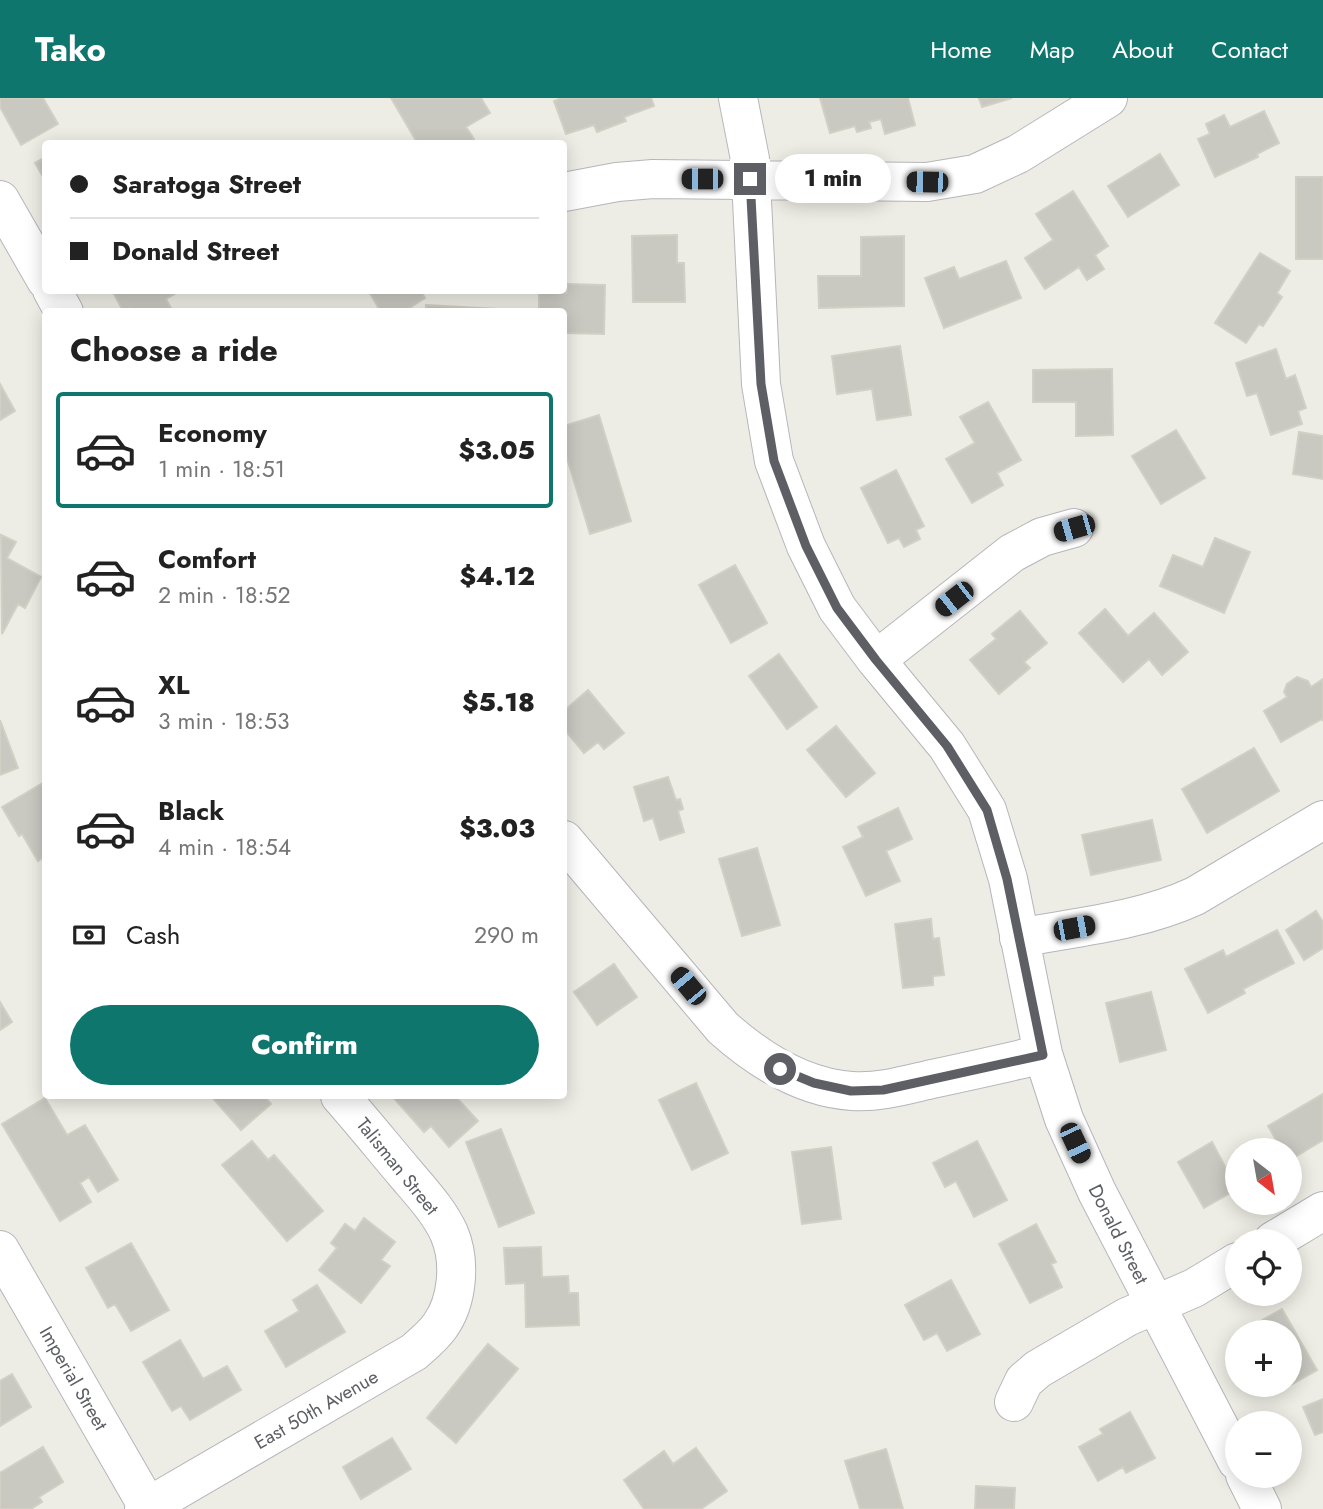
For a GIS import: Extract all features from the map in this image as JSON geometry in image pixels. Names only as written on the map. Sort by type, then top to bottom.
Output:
[{"type":"street","name":"Donald Street","points":[[738,98],[750,159],[761,384],[774,461],[806,546],[837,608],[947,746],[987,810],[1007,879],[1043,1055],[1064,1119],[1097,1192],[1225,1438]]},
{"type":"street","points":[[567,191],[617,182],[653,179],[927,182],[975,174],[1018,154],[1108,98]]},
{"type":"street","points":[[0,200],[42,273]]},
{"type":"street","points":[[876,660],[1012,554],[1042,537],[1074,528]]},
{"type":"street","points":[[1020,938],[1177,905],[1323,820]]},
{"type":"street","points":[[567,844],[723,1028],[749,1051],[780,1069],[814,1083],[851,1091],[883,1090],[1043,1055]]},
{"type":"street","name":"Talisman Street","points":[[343,1099],[438,1213],[450,1234],[456,1257],[456,1281]]},
{"type":"street","points":[[1293,1229],[1323,1211]]},
{"type":"street","name":"Imperial Street","points":[[0,1250],[146,1508]]},
{"type":"street","points":[[1014,1402],[1029,1375],[1127,1317],[1194,1288],[1225,1269]]},
{"type":"street","name":"East 50th Avenue","points":[[146,1508],[414,1352],[442,1324],[456,1281]]},
{"type":"street","points":[[1252,1488],[1262,1509]]},
{"type":"building","points":[[0,98],[43,98],[58,124],[21,145],[0,107]]},
{"type":"building","points":[[391,98],[481,98],[490,113],[466,127],[472,140],[416,140]]},
{"type":"building","points":[[562,98],[651,98],[654,106],[624,117],[626,121],[597,132],[594,125],[566,134],[554,101]]},
{"type":"building","points":[[820,98],[908,98],[915,125],[885,134],[881,119],[869,122],[871,128],[857,132],[855,126],[830,133]]},
{"type":"building","points":[[979,98],[1012,98],[982,107]]},
{"type":"building","points":[[1264,111],[1279,143],[1257,154],[1258,157],[1215,177],[1198,139],[1210,134],[1206,124],[1224,115],[1230,127]]},
{"type":"building","points":[[1160,154],[1179,185],[1128,217],[1108,186]]},
{"type":"building","points":[[42,159],[42,175],[35,163]]},
{"type":"building","points":[[1296,177],[1323,177],[1323,259],[1296,259]]},
{"type":"building","points":[[1073,191],[1108,246],[1095,255],[1104,269],[1087,280],[1079,267],[1045,289],[1025,258],[1053,240],[1036,214]]},
{"type":"building","points":[[677,235],[677,263],[684,263],[685,302],[633,302],[632,236]]},
{"type":"building","points":[[904,236],[904,306],[819,308],[818,276],[861,276],[861,237]]},
{"type":"building","points":[[1260,253],[1290,271],[1277,293],[1282,297],[1263,326],[1259,324],[1246,343],[1215,323]]},
{"type":"building","points":[[1006,261],[1021,298],[944,328],[925,278],[954,267],[959,279]]},
{"type":"building","points":[[567,284],[605,285],[604,334],[567,333],[567,308],[539,308],[539,294],[567,293]]},
{"type":"building","points":[[114,294],[175,294],[166,299],[171,308],[121,308]]},
{"type":"building","points":[[370,294],[422,294],[425,298],[409,308],[379,308]]},
{"type":"building","points":[[426,305],[479,308],[426,308]]},
{"type":"building","points":[[900,346],[911,415],[877,420],[872,389],[837,394],[832,356]]},
{"type":"building","points":[[1276,349],[1286,379],[1295,375],[1306,408],[1298,411],[1302,424],[1271,435],[1257,393],[1247,396],[1236,363]]},
{"type":"building","points":[[1112,369],[1113,435],[1076,436],[1076,402],[1033,402],[1033,370]]},
{"type":"building","points":[[0,384],[15,411],[0,420]]},
{"type":"building","points":[[988,402],[1021,460],[997,473],[1003,485],[972,503],[946,459],[975,443],[960,417]]},
{"type":"building","points":[[599,415],[631,521],[590,534],[567,458],[567,425]]},
{"type":"building","points":[[1176,430],[1205,478],[1161,504],[1132,456]]},
{"type":"building","points":[[1299,432],[1323,436],[1323,479],[1293,474]]},
{"type":"building","points":[[896,470],[924,526],[916,530],[920,539],[904,547],[899,538],[888,543],[861,488]]},
{"type":"building","points":[[1,535],[16,542],[7,558],[41,577],[25,608],[18,604],[2,634]]},
{"type":"building","points":[[1215,538],[1250,552],[1224,613],[1160,586],[1173,555],[1203,567]]},
{"type":"building","points":[[735,565],[767,623],[731,643],[699,585]]},
{"type":"building","points":[[1105,609],[1128,636],[1154,613],[1188,652],[1162,675],[1149,659],[1123,682],[1079,633]]},
{"type":"building","points":[[1020,611],[1047,643],[1024,662],[1030,668],[999,694],[970,660],[996,639],[992,634]]},
{"type":"building","points":[[779,654],[817,707],[787,729],[749,676]]},
{"type":"building","points":[[1297,677],[1308,681],[1311,687],[1323,679],[1323,721],[1322,719],[1281,742],[1264,711],[1287,697],[1284,692],[1287,684]]},
{"type":"building","points":[[588,690],[624,733],[604,749],[598,742],[584,753],[567,733],[567,708]]},
{"type":"building","points":[[0,720],[18,768],[0,775]]},
{"type":"building","points":[[836,726],[875,773],[846,797],[807,750]]},
{"type":"building","points":[[1254,748],[1279,791],[1207,833],[1182,789]]},
{"type":"building","points":[[668,777],[676,800],[680,799],[683,809],[678,811],[684,832],[660,840],[653,818],[644,821],[634,787]]},
{"type":"building","points":[[42,784],[42,858],[38,861],[2,807]]},
{"type":"building","points":[[898,808],[912,839],[886,851],[900,881],[866,896],[843,847],[863,837],[858,827]]},
{"type":"building","points":[[1152,820],[1161,860],[1091,875],[1082,835]]},
{"type":"building","points":[[757,848],[780,925],[742,936],[719,859]]},
{"type":"building","points":[[1316,911],[1323,922],[1323,948],[1304,960],[1286,930]]},
{"type":"building","points":[[931,919],[933,939],[939,938],[944,975],[933,976],[933,985],[903,988],[895,924]]},
{"type":"building","points":[[1277,930],[1294,963],[1243,989],[1245,993],[1208,1013],[1185,969],[1223,950],[1226,957]]},
{"type":"building","points":[[614,964],[637,997],[597,1025],[574,992]]},
{"type":"building","points":[[1151,992],[1166,1050],[1120,1062],[1106,1003]]},
{"type":"building","points":[[0,1002],[12,1022],[0,1030]]},
{"type":"building","points":[[696,1083],[728,1153],[692,1170],[659,1100]]},
{"type":"building","points":[[1323,1094],[1323,1140],[1302,1153],[1302,1138],[1275,1138],[1268,1126]]},
{"type":"building","points":[[46,1099],[67,1135],[85,1125],[118,1180],[98,1192],[89,1177],[80,1183],[91,1202],[60,1221],[2,1124]]},
{"type":"building","points":[[214,1099],[267,1099],[271,1104],[241,1130]]},
{"type":"building","points":[[395,1099],[458,1099],[478,1121],[449,1147],[431,1126],[424,1132]]},
{"type":"building","points":[[501,1129],[534,1213],[499,1227],[466,1142]]},
{"type":"building","points":[[252,1141],[268,1160],[274,1155],[323,1211],[287,1241],[222,1165]]},
{"type":"building","points":[[977,1141],[1007,1200],[974,1217],[956,1181],[945,1187],[933,1163]]},
{"type":"building","points":[[1212,1142],[1225,1166],[1225,1196],[1204,1208],[1178,1162]]},
{"type":"building","points":[[831,1147],[841,1219],[802,1224],[792,1152]]},
{"type":"building","points":[[364,1218],[395,1242],[381,1260],[390,1266],[361,1303],[319,1270],[337,1248],[331,1243],[345,1224],[355,1231]]},
{"type":"building","points":[[1036,1224],[1056,1262],[1051,1264],[1062,1287],[1030,1303],[999,1244]]},
{"type":"building","points":[[131,1243],[169,1310],[131,1331],[115,1304],[108,1308],[86,1268]]},
{"type":"building","points":[[541,1247],[542,1277],[568,1276],[569,1293],[578,1293],[579,1325],[526,1327],[525,1283],[506,1284],[504,1248]]},
{"type":"building","points":[[951,1280],[980,1334],[947,1351],[937,1333],[924,1340],[905,1305]]},
{"type":"building","points":[[317,1285],[345,1332],[286,1367],[265,1331],[299,1311],[293,1300]]},
{"type":"building","points":[[1282,1309],[1288,1320],[1262,1320]]},
{"type":"building","points":[[180,1340],[203,1379],[227,1366],[241,1390],[190,1420],[181,1406],[172,1411],[143,1362]]},
{"type":"building","points":[[488,1344],[518,1369],[456,1443],[427,1418]]},
{"type":"building","points":[[1302,1344],[1317,1370],[1302,1378]]},
{"type":"building","points":[[12,1374],[31,1407],[0,1426],[0,1381]]},
{"type":"building","points":[[1323,1399],[1323,1432],[1315,1435],[1303,1407]]},
{"type":"building","points":[[1130,1412],[1155,1458],[1126,1473],[1123,1467],[1098,1481],[1079,1447],[1103,1434],[1100,1429]]},
{"type":"building","points":[[392,1438],[411,1469],[361,1499],[343,1467]]},
{"type":"building","points":[[43,1447],[63,1482],[39,1497],[42,1502],[31,1509],[0,1509],[0,1473]]},
{"type":"building","points":[[696,1448],[727,1491],[701,1509],[644,1509],[624,1480],[664,1451],[673,1464]]},
{"type":"building","points":[[886,1449],[903,1509],[860,1509],[845,1461]]},
{"type":"building","points":[[976,1486],[1015,1488],[1014,1509],[975,1509]]},
{"type":"route","points":[[750,179],[761,384],[774,461],[806,546],[837,608],[947,746],[987,810],[1007,879],[1043,1055],[883,1090],[851,1091],[814,1083],[780,1069]]}]
